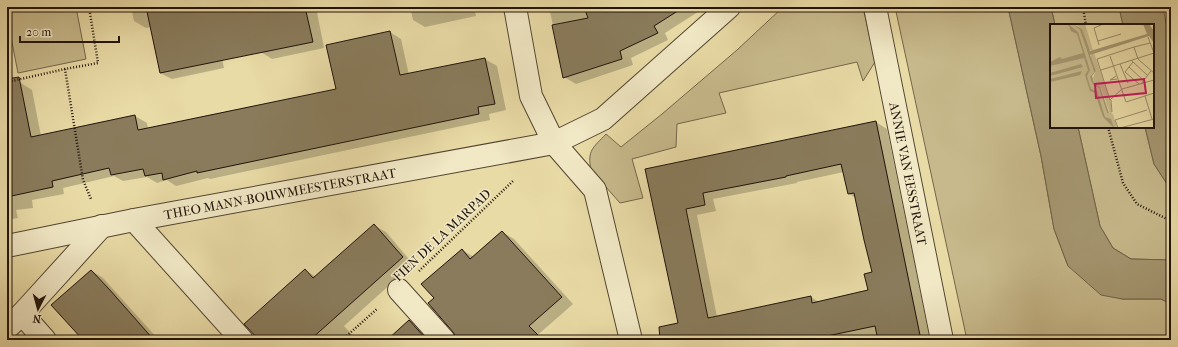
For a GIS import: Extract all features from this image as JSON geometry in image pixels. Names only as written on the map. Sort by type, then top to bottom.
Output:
[{"type":"street","points":[[515,7],[531,96],[554,143],[595,190],[631,340]]},
{"type":"street","points":[[554,143],[603,119],[729,7]]},
{"type":"street","name":"ANNIE VAN EESSTRAAT","points":[[874,7],[942,340]]},
{"type":"street","name":"THEO MANN-BOUWMEESTERSTRAAT","points":[[7,246],[102,226],[554,143]]},
{"type":"street","points":[[134,220],[242,340]]},
{"type":"street","points":[[45,340],[14,321],[102,226]]},
{"type":"street","points":[[399,290],[444,340]]},
{"type":"path","points":[[7,54],[12,81],[98,63],[89,7]]},
{"type":"path","points":[[1083,7],[1086,24]]},
{"type":"path","points":[[65,69],[83,180],[102,226]]},
{"type":"path","points":[[1108,128],[1123,183],[1137,204],[1171,221]]},
{"type":"path","name":"FIEN DE LA MARPAD","points":[[342,340],[399,290],[520,176]]},
{"type":"shaded area","points":[[7,7],[76,7],[86,59],[18,73],[7,17]]},
{"type":"shaded area","points":[[783,7],[863,7],[875,62],[863,81],[857,62],[719,93],[726,113],[677,124],[676,147],[632,159],[643,198],[620,203],[591,170],[590,158],[594,146],[606,134],[621,147],[737,50]]},
{"type":"shaded area","points":[[895,7],[1008,7],[1041,156],[1054,229],[1068,266],[1122,299],[1161,299],[1171,304],[1171,340],[967,340]]},
{"type":"shaded area","points":[[1008,7],[1051,7],[1055,24],[1050,24],[1050,128],[1078,128],[1100,226],[1113,248],[1131,259],[1171,260],[1171,304],[1161,299],[1122,299],[1101,295],[1068,266],[1054,229],[1041,156]]},
{"type":"shaded area","points":[[1051,7],[1119,7],[1123,24],[1055,24]]},
{"type":"shaded area","points":[[1119,7],[1163,7],[1171,49],[1171,190],[1154,164],[1145,128],[1154,128],[1154,24],[1123,24]]},
{"type":"shaded area","points":[[1078,128],[1145,128],[1154,164],[1171,190],[1171,260],[1131,259],[1113,248],[1100,226]]},
{"type":"building","points":[[146,7],[305,7],[313,42],[160,73]]},
{"type":"building","points":[[584,7],[684,7],[654,26],[658,33],[620,51],[622,59],[563,78],[552,25],[588,18]]},
{"type":"building","points":[[390,31],[400,75],[485,58],[495,104],[478,107],[479,114],[197,173],[197,171],[163,180],[162,173],[145,176],[143,169],[111,175],[109,168],[52,181],[53,187],[7,197],[7,79],[19,77],[31,137],[135,115],[138,130],[336,89],[326,45]]},
{"type":"building","points":[[876,121],[921,340],[878,340],[875,326],[808,340],[660,340],[659,327],[678,323],[645,169]],"holes":[[[841,164],[848,194],[854,193],[872,272],[864,274],[868,290],[812,303],[811,296],[708,318],[686,209],[705,205],[703,193],[786,177]]]},
{"type":"building","points":[[374,224],[403,257],[310,340],[259,340],[244,324],[305,269],[313,278]]},
{"type":"building","points":[[502,231],[562,297],[529,326],[543,340],[456,340],[453,332],[428,303],[434,298],[421,284],[462,249],[470,259]]},
{"type":"building","points":[[91,270],[154,340],[83,340],[51,305]]},
{"type":"building","points":[[409,320],[427,340],[387,340]]}]
